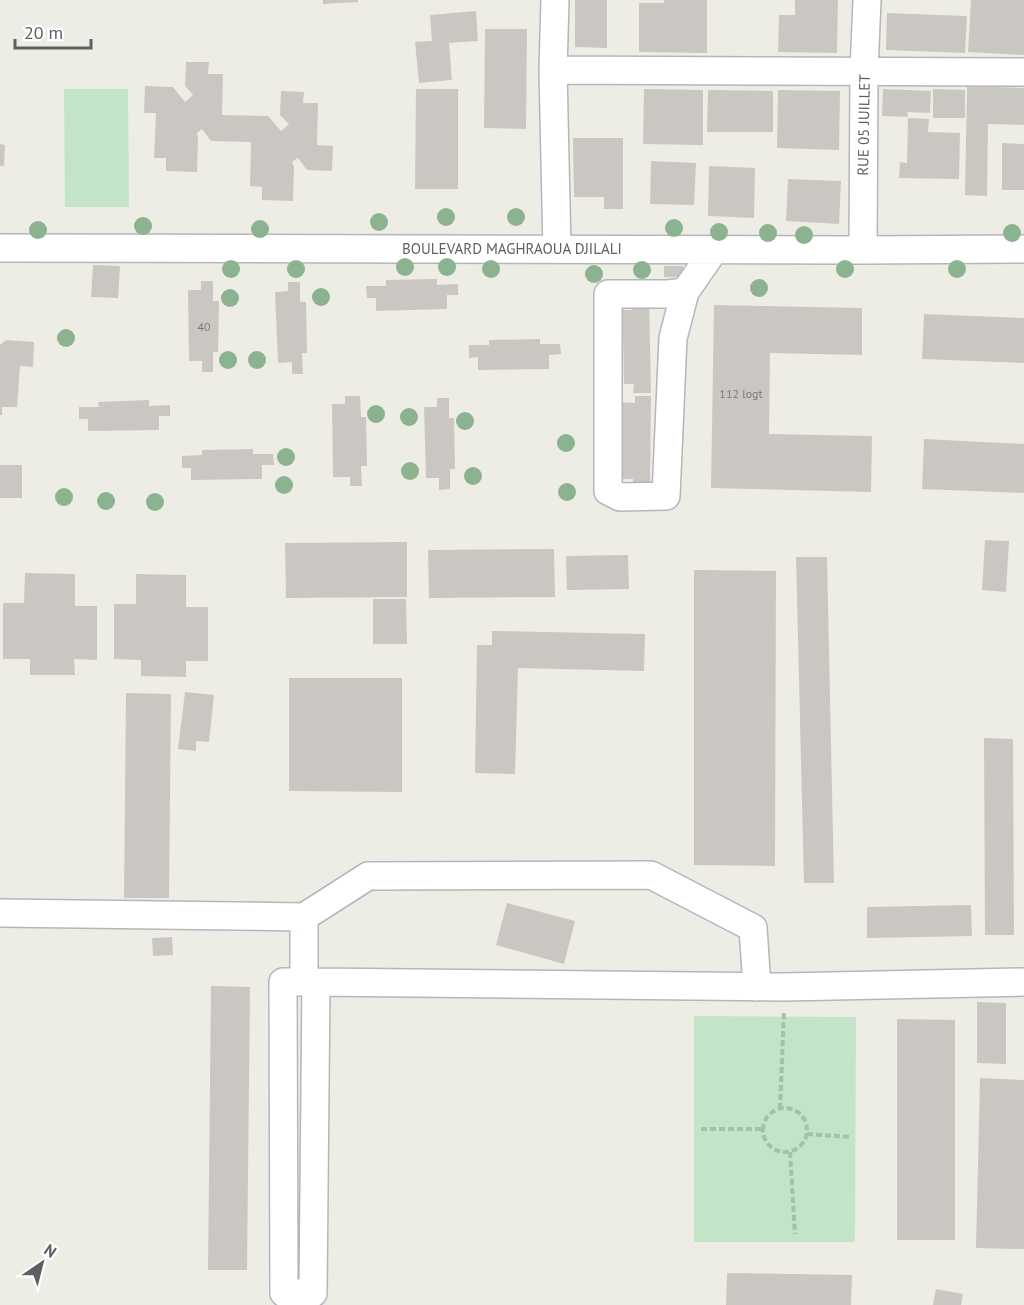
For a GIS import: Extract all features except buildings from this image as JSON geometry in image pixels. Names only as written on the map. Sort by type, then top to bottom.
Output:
[{"type":"street","points":[[555,0],[553,70],[557,249]]},
{"type":"street","name":"RUE 05 JUILLET","points":[[863,250],[864,71],[867,0]]},
{"type":"street","points":[[553,70],[1024,72]]},
{"type":"street","name":"BOULEVARD MAGHRAOUA DJILALI","points":[[0,248],[1024,249]]},
{"type":"street","points":[[685,292],[608,294],[608,491],[620,496],[666,496],[673,338],[685,292],[714,250]]},
{"type":"street","points":[[0,913],[304,917],[368,876],[651,875],[753,928],[757,987]]},
{"type":"street","points":[[301,982],[313,1293],[284,1293],[304,917]]},
{"type":"street","points":[[301,982],[757,987],[1024,982]]},
{"type":"path","points":[[780,1109],[785,987]]},
{"type":"path","points":[[787,1108],[800,1114],[804,1120],[807,1134],[801,1145],[790,1152],[776,1151],[770,1147],[762,1129],[768,1116],[780,1109],[787,1108]]},
{"type":"path","points":[[701,1129],[762,1129]]},
{"type":"path","points":[[807,1134],[851,1137]]},
{"type":"path","points":[[790,1152],[795,1234]]},
{"type":"green space","points":[[64,89],[128,89],[129,207],[65,207]]},
{"type":"green space","points":[[694,1016],[856,1017],[855,1242],[694,1242]]}]
